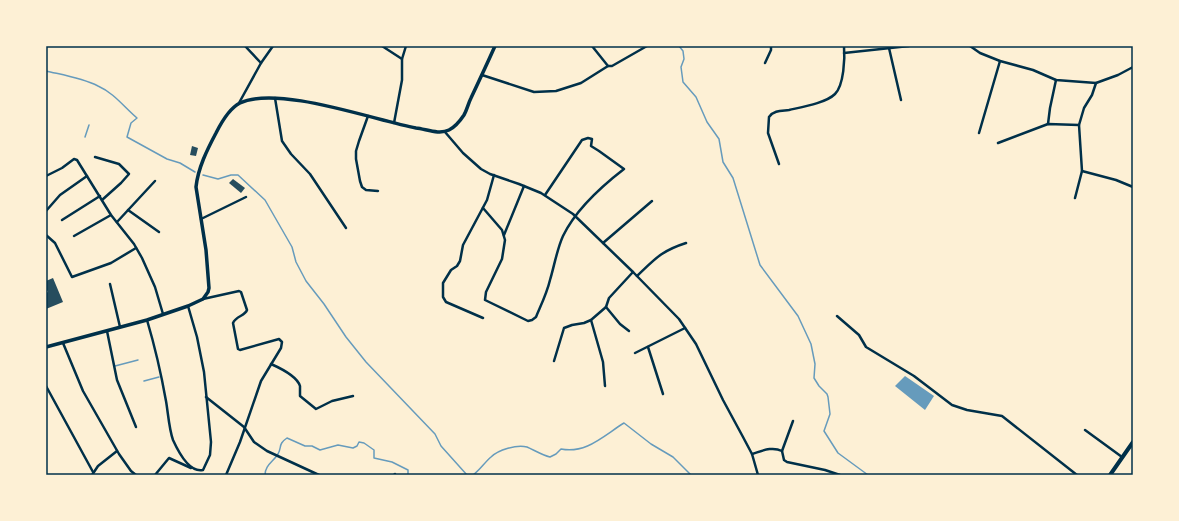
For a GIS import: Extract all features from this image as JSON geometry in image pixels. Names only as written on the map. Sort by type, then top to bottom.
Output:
[{"type":"highway","points":[[1110,475],[1133,443]]},
{"type":"main road","points":[[46,346],[63,343],[147,320],[188,306],[203,299],[209,288],[206,250],[196,187],[201,164],[219,128],[238,104],[250,100],[282,98],[324,105],[394,123],[437,132],[445,132],[454,126],[465,113],[495,46]]},
{"type":"street","points":[[245,46],[261,63]]},
{"type":"street","points":[[238,104],[261,63],[273,46]]},
{"type":"street","points":[[382,46],[402,59]]},
{"type":"street","points":[[394,123],[402,80],[402,59],[406,46]]},
{"type":"street","points":[[592,46],[608,66]]},
{"type":"street","points":[[482,75],[534,92],[556,91],[580,83],[608,66],[612,66],[647,46]]},
{"type":"street","points":[[765,63],[771,50],[771,46]]},
{"type":"street","points":[[779,164],[768,133],[769,117],[776,111],[814,104],[832,97],[839,89],[844,46]]},
{"type":"street","points":[[844,53],[909,46]]},
{"type":"street","points":[[970,46],[980,53],[1000,61],[1033,70],[1056,80],[1096,83],[1118,76],[1133,67]]},
{"type":"street","points":[[889,48],[901,100]]},
{"type":"street","points":[[979,133],[1000,61]]},
{"type":"street","points":[[1048,124],[1056,80]]},
{"type":"street","points":[[1075,198],[1082,171],[1079,125],[1084,108],[1092,95],[1096,83]]},
{"type":"street","points":[[275,98],[282,141],[291,154],[310,174],[346,228]]},
{"type":"street","points":[[368,116],[357,146],[356,159],[362,187],[366,190],[378,191]]},
{"type":"street","points":[[998,143],[1048,124],[1079,125]]},
{"type":"street","points":[[445,132],[473,163],[486,172],[545,195],[575,216],[633,272],[679,320],[696,344],[752,454],[758,475]]},
{"type":"street","points":[[483,208],[502,230],[505,240],[502,259],[486,292],[485,300],[528,320],[532,320],[536,317],[549,283],[562,237],[575,216],[606,183],[624,169],[591,146],[592,139],[588,138],[582,140],[545,195]]},
{"type":"street","points":[[95,157],[119,164],[129,174],[122,183],[102,200]]},
{"type":"street","points":[[46,176],[76,159],[111,214],[142,258],[155,287],[164,314]]},
{"type":"street","points":[[1082,171],[1116,180],[1133,187]]},
{"type":"street","points":[[484,318],[449,304],[444,300],[443,283],[451,270],[457,266],[460,261],[463,245],[483,208],[490,192],[494,175]]},
{"type":"street","points":[[46,211],[60,195],[87,176]]},
{"type":"street","points":[[117,222],[155,180]]},
{"type":"street","points":[[504,235],[524,186]]},
{"type":"street","points":[[62,220],[100,196]]},
{"type":"street","points":[[201,219],[246,197]]},
{"type":"street","points":[[603,243],[652,201]]},
{"type":"street","points":[[128,210],[159,232]]},
{"type":"street","points":[[74,236],[111,214]]},
{"type":"street","points":[[46,235],[55,244],[72,278],[111,263],[136,248]]},
{"type":"street","points":[[637,276],[662,252],[686,243]]},
{"type":"street","points":[[554,361],[564,328],[572,325],[584,324],[591,320],[606,307],[609,298],[633,272]]},
{"type":"street","points":[[110,284],[120,327]]},
{"type":"street","points":[[203,299],[238,291],[241,292],[247,310],[246,313],[234,319],[233,322],[238,349],[240,350],[279,339],[281,340],[282,344],[259,386],[240,442],[226,475]]},
{"type":"street","points":[[155,475],[169,458],[198,471],[203,470],[210,455],[204,372],[197,337],[188,306]]},
{"type":"street","points":[[606,307],[629,331]]},
{"type":"street","points":[[836,316],[858,335],[866,348],[914,376],[952,405],[967,410],[1002,416],[1077,475]]},
{"type":"street","points":[[147,320],[156,350],[173,439],[181,455],[192,468]]},
{"type":"street","points":[[591,320],[603,362],[605,386]]},
{"type":"street","points":[[635,353],[685,328]]},
{"type":"street","points":[[107,331],[117,380],[136,427]]},
{"type":"street","points":[[63,343],[83,391],[117,451],[131,471],[136,475]]},
{"type":"street","points":[[648,347],[663,394]]},
{"type":"street","points":[[272,364],[294,378],[300,385],[300,396],[316,409],[332,401],[353,396]]},
{"type":"street","points":[[46,386],[92,474],[117,451]]},
{"type":"street","points":[[206,396],[244,427],[254,442],[267,451],[319,475]]},
{"type":"street","points":[[793,421],[782,451],[784,460],[840,475]]},
{"type":"street","points":[[1085,430],[1123,457]]},
{"type":"street","points":[[752,454],[772,448],[782,451]]},
{"type":"water","points":[[905,376],[934,396],[925,410],[895,386]]},
{"type":"building","points":[[192,146],[198,148],[196,156],[190,155]]},
{"type":"building","points":[[233,179],[245,188],[241,193],[229,183]]},
{"type":"building","points":[[53,278],[63,302],[46,309],[46,293],[48,292],[46,288],[46,281]]},
{"type":"waterway","points":[[679,46],[683,51],[684,59],[681,67],[683,82],[696,97],[707,122],[719,139],[723,162],[733,178],[760,265],[798,316],[811,344],[815,364],[814,378],[828,397],[830,414],[824,431],[838,453],[868,475]]},
{"type":"waterway","points":[[46,71],[86,81],[109,92],[137,118],[131,123],[127,137],[167,159],[180,163],[195,172]]},
{"type":"waterway","points":[[85,137],[89,125]]},
{"type":"waterway","points":[[203,175],[218,179],[231,175],[238,175],[265,200],[292,247],[296,262],[306,281],[324,304],[346,337],[366,362],[435,434],[441,446],[467,475]]},
{"type":"waterway","points":[[115,366],[138,360]]},
{"type":"waterway","points":[[144,381],[159,377]]},
{"type":"waterway","points":[[473,475],[494,454],[503,450],[523,446],[550,457],[561,449],[578,449],[594,443],[624,423],[651,444],[673,457],[691,475]]},
{"type":"waterway","points":[[265,475],[266,469],[278,454],[281,444],[287,438],[305,446],[312,446],[320,450],[338,445],[353,448],[357,446],[359,442],[364,443],[374,450],[374,458],[392,462],[408,470],[408,475]]}]
